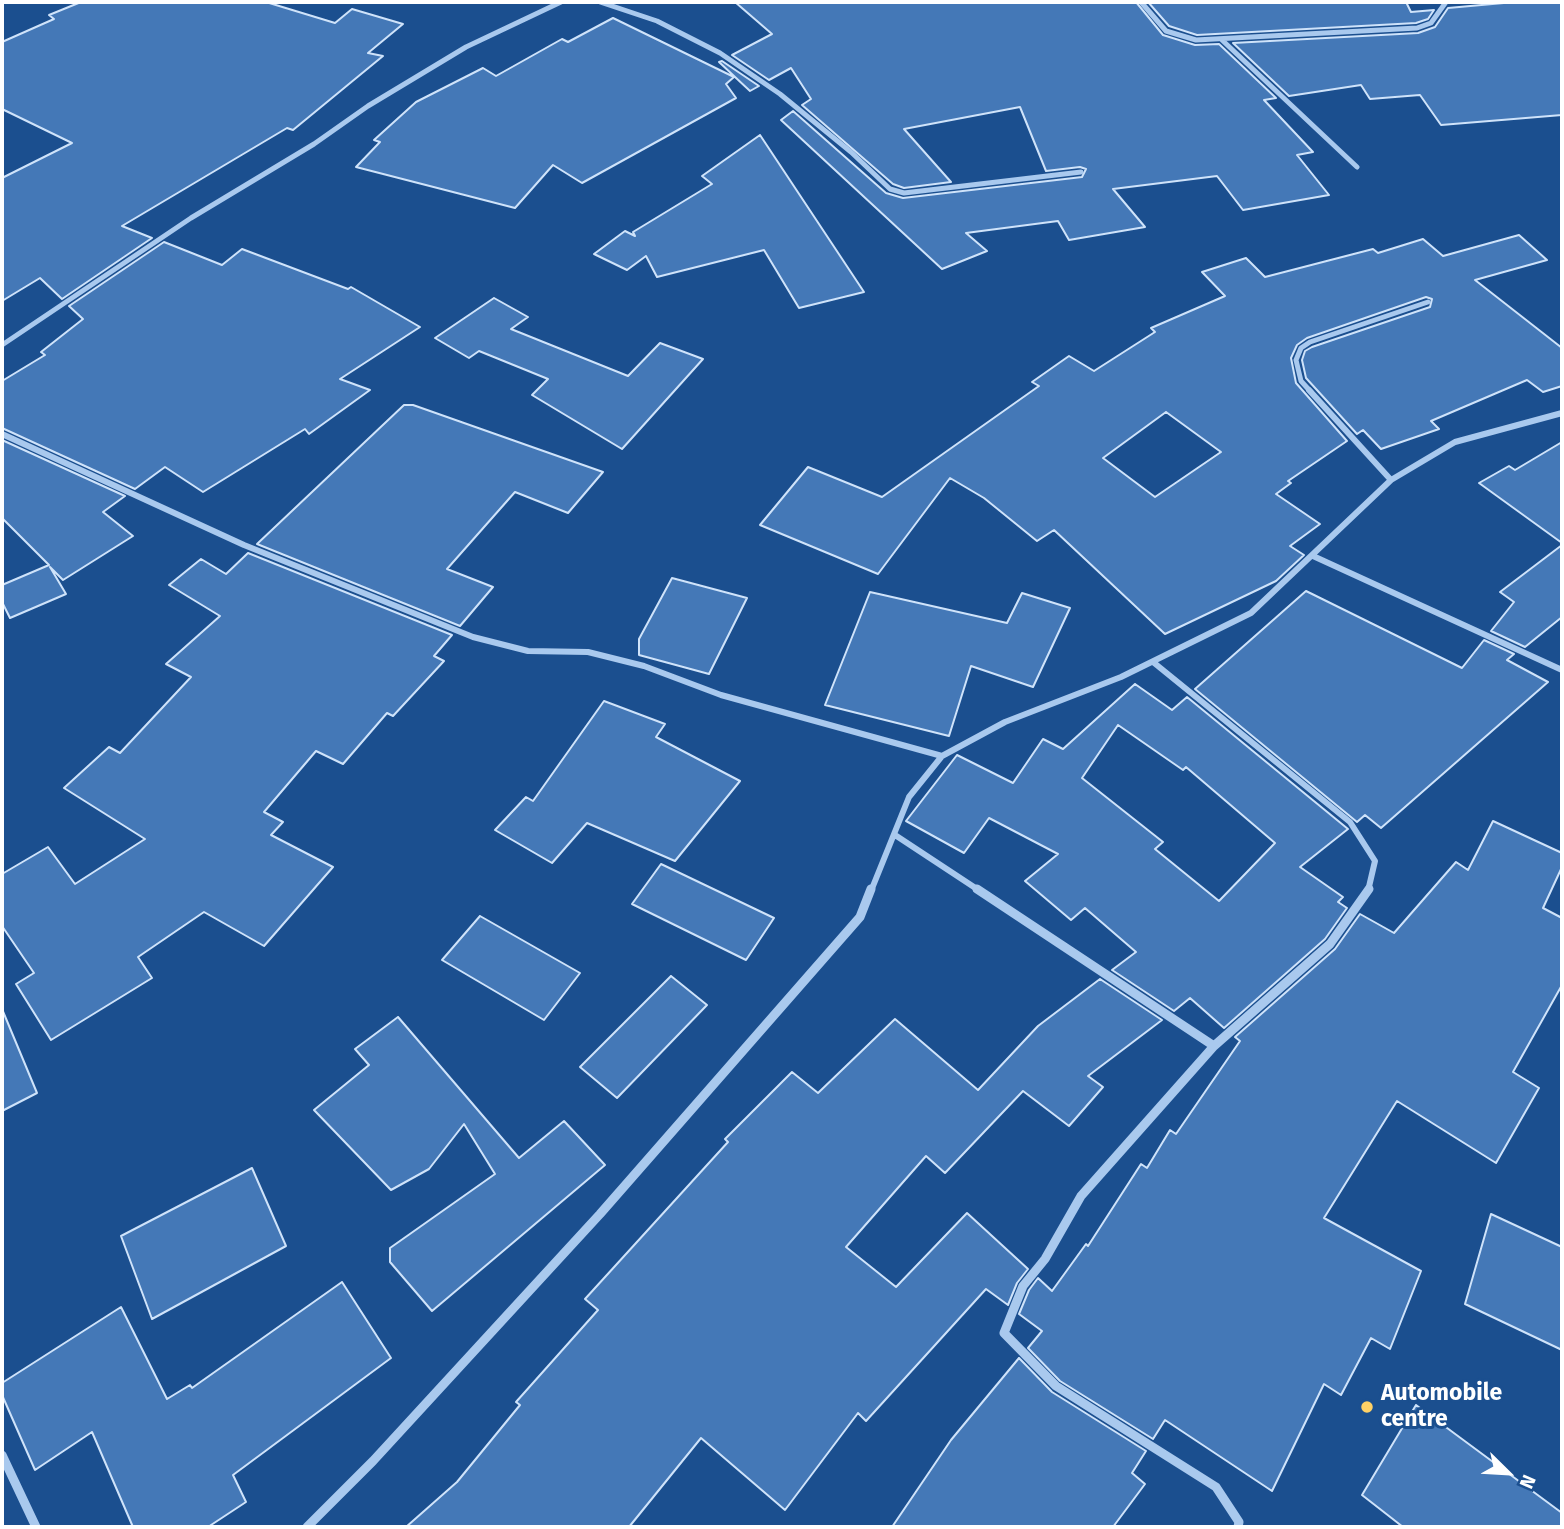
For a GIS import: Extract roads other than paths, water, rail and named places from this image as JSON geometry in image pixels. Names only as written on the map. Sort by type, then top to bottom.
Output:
[{"type":"street","points":[[2,345],[191,218],[304,151],[368,106],[466,47],[561,2]]},
{"type":"street","points":[[600,2],[657,21],[720,53],[780,94],[851,152],[890,189],[904,193],[1081,172]]},
{"type":"street","points":[[1141,2],[1166,31],[1196,40],[1417,28],[1430,23],[1446,2]]},
{"type":"street","points":[[1222,40],[1357,167]]},
{"type":"street","points":[[1391,480],[1301,381],[1296,360],[1301,348],[1310,342],[1428,302]]},
{"type":"street","points":[[307,1527],[373,1461],[600,1214],[860,917],[909,797],[942,756],[1005,722],[1153,662],[1251,613],[1391,480],[1455,442],[1562,413]]},
{"type":"street","points":[[2,434],[268,555],[474,637],[528,651],[588,652],[644,666],[721,695],[942,756]]},
{"type":"street","points":[[1313,556],[1562,670]]},
{"type":"street","points":[[1153,662],[1350,822],[1375,861],[1371,887],[1330,944],[1214,1046],[1082,1196],[1045,1259],[1023,1286],[1004,1333],[1056,1386],[1216,1487],[1239,1522],[1238,1527]]},
{"type":"street","points":[[895,835],[1214,1046]]},
{"type":"street","points":[[2,1455],[36,1527]]},
{"type":"place","name":"Automobile centre","points":[[1367,1407]]}]
